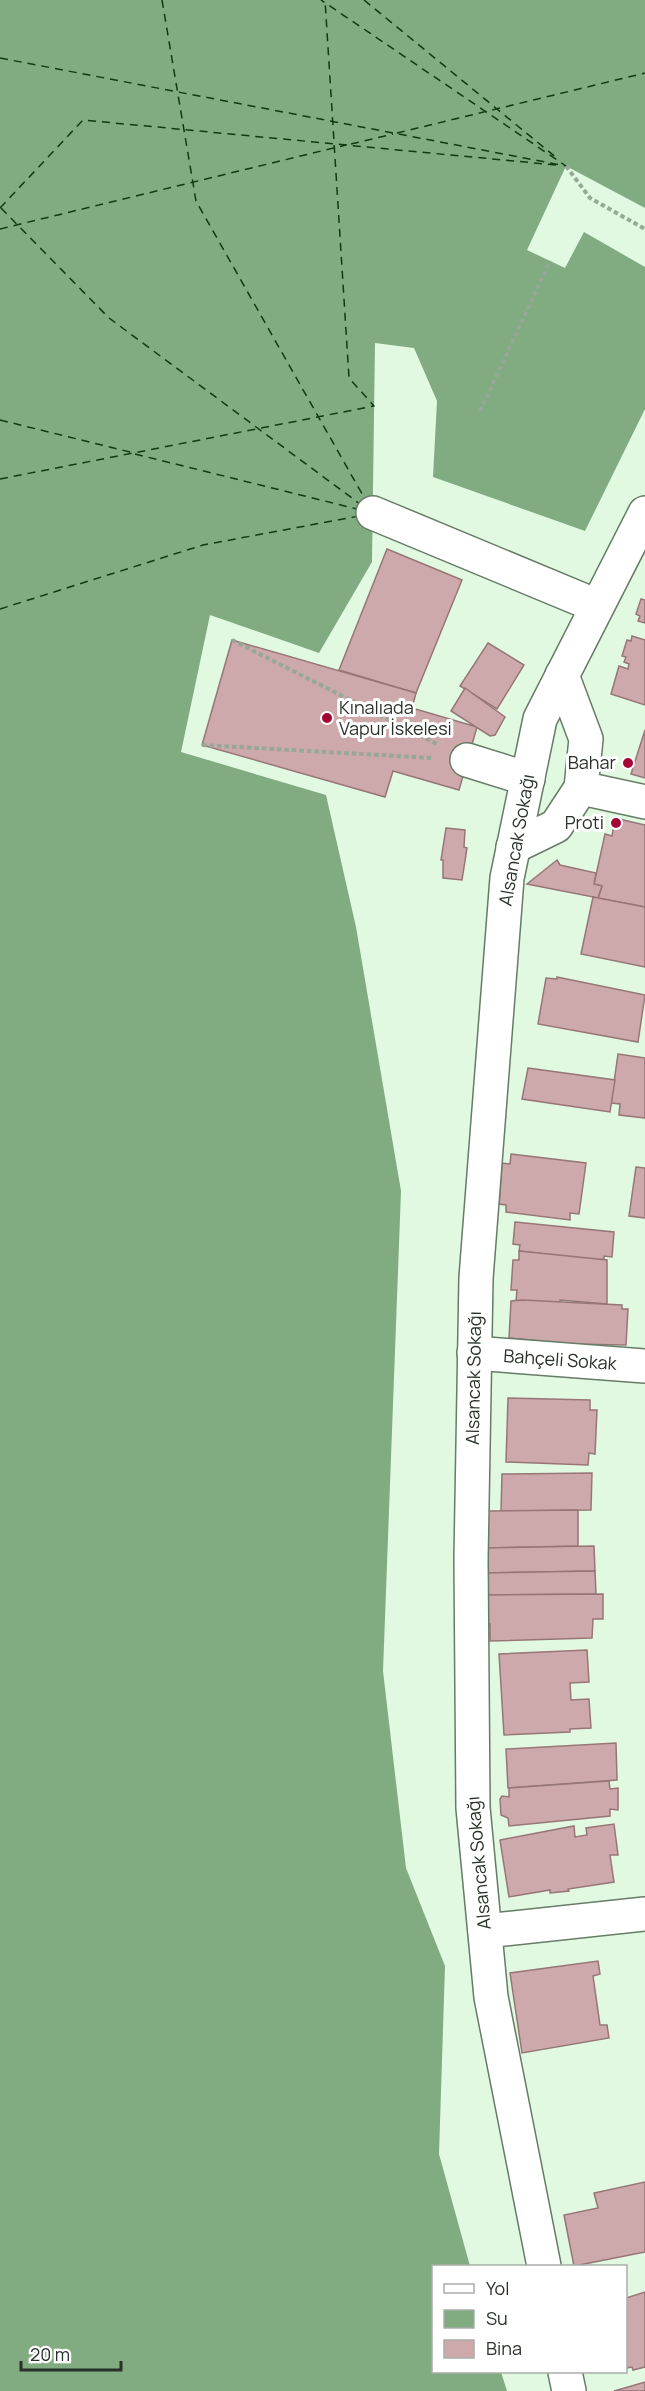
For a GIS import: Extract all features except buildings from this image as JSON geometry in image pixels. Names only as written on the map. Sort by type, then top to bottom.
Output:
[{"type":"street","points":[[373,513],[597,606]]},
{"type":"street","name":"Alsancak Sokağı","points":[[544,2265],[491,1997],[473,1808],[471,1559],[476,1278],[507,878],[540,719],[645,513]]},
{"type":"street","points":[[513,847],[556,826],[581,788],[586,739],[562,675]]},
{"type":"street","points":[[467,760],[528,779]]},
{"type":"street","points":[[581,788],[645,802]]},
{"type":"street","name":"Bahçeli Sokak","points":[[474,1353],[645,1366]]},
{"type":"street","points":[[485,1931],[645,1914]]},
{"type":"street","points":[[565,2373],[569,2391]]},
{"type":"path","points":[[566,166],[590,198],[645,229]]},
{"type":"path","points":[[480,411],[550,261]]},
{"type":"path","points":[[232,640],[467,760]]},
{"type":"path","points":[[202,745],[467,760]]},
{"type":"water","points":[[0,0],[645,0],[645,208],[566,166],[527,250],[565,268],[584,232],[645,267],[645,409],[585,531],[433,477],[437,401],[414,348],[375,343],[372,562],[319,653],[210,615],[181,752],[326,795],[356,927],[401,1191],[383,1671],[406,1868],[445,1966],[439,2154],[470,2265],[432,2265],[432,2373],[501,2373],[507,2391],[0,2391]]},
{"type":"ferry route","points":[[162,0],[196,201],[365,499]]},
{"type":"ferry route","points":[[0,58],[566,166],[321,0]]},
{"type":"ferry route","points":[[0,479],[374,406],[349,378],[325,0]]},
{"type":"ferry route","points":[[364,0],[558,159]]},
{"type":"ferry route","points":[[397,133],[645,73]]},
{"type":"ferry route","points":[[0,208],[83,120],[556,165]]},
{"type":"ferry route","points":[[351,144],[393,134]]},
{"type":"ferry route","points":[[0,229],[346,145]]},
{"type":"ferry route","points":[[1,208],[109,318],[360,504]]},
{"type":"ferry route","points":[[0,420],[130,452]]},
{"type":"ferry route","points":[[135,454],[357,509]]},
{"type":"ferry route","points":[[0,609],[203,545],[359,516]]},
{"type":"place","name":"Kınalıada Vapur İskelesi","points":[[327,718]]},
{"type":"place","name":"Bahar","points":[[628,763]]},
{"type":"place","name":"Proti","points":[[616,823]]}]
